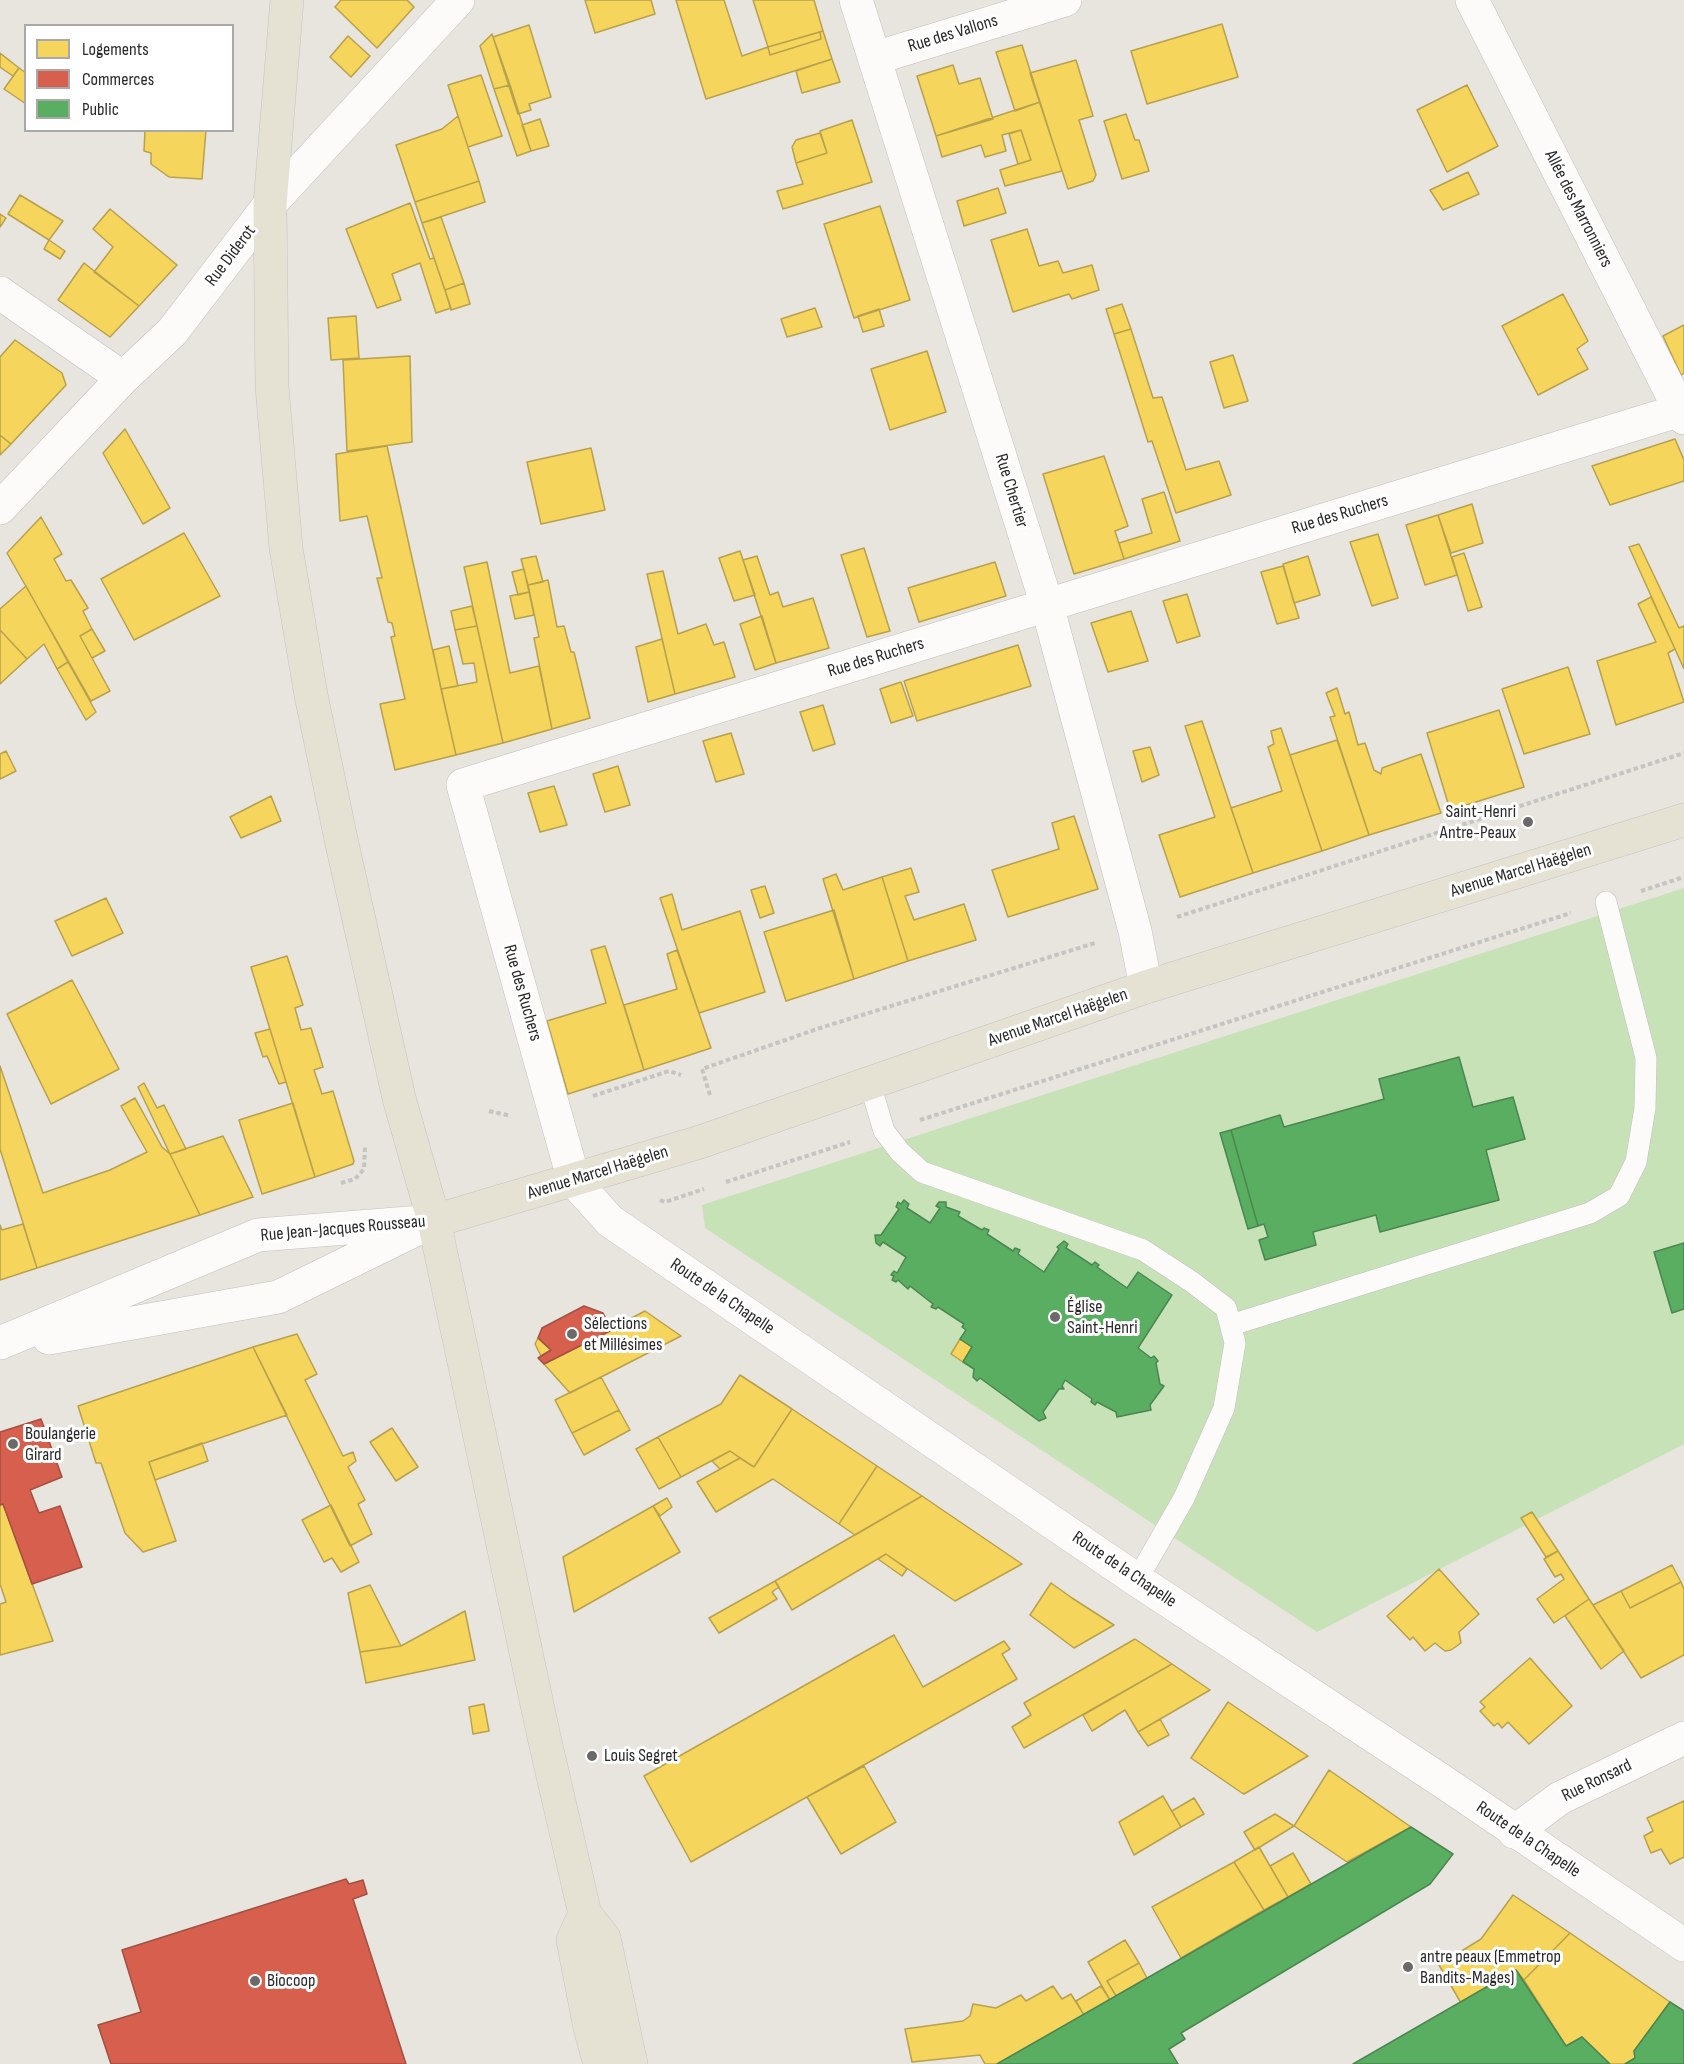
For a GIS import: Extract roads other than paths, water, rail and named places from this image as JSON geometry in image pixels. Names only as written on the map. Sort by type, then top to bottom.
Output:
[{"type":"main road","points":[[284,2],[270,204],[272,387],[286,548],[342,844],[399,1098],[434,1221],[536,1702],[585,1914],[604,1938],[631,2064]]},
{"type":"main road","name":"Avenue Marcel Haëgelen","points":[[434,1221],[574,1181],[870,1084],[1146,987],[1684,820]]},
{"type":"main road","points":[[585,1914],[573,1940],[590,2028],[600,2064]]},
{"type":"street","name":"Rue Diderot","points":[[0,508],[123,378],[172,332],[270,204],[458,0]]},
{"type":"street","name":"Rue Chertier","points":[[856,0],[1047,605],[1135,931],[1146,987]]},
{"type":"street","name":"Rue des Vallons","points":[[875,58],[1065,0]]},
{"type":"street","name":"Allée des Marronniers","points":[[1472,0],[1683,414]]},
{"type":"street","points":[[0,293],[123,378]]},
{"type":"street","name":"Rue des Ruchers","points":[[574,1181],[464,785],[1047,605],[1683,414]]},
{"type":"street","name":"Route de la Chapelle","points":[[574,1181],[610,1221],[1137,1580],[1445,1783],[1514,1832],[1684,1945]]},
{"type":"street","name":"Rue Jean-Jacques Rousseau","points":[[0,1345],[278,1297],[434,1221]]},
{"type":"street","name":"Rue Jean-Jacques Rousseau","points":[[0,1345],[258,1234],[434,1221]]},
{"type":"street","name":"Rue Ronsard","points":[[1514,1832],[1560,1798],[1684,1738]]},
{"type":"lane","points":[[1231,1325],[1590,1213],[1619,1196],[1636,1162],[1645,1108],[1646,1058],[1606,903]]},
{"type":"lane","points":[[870,1084],[884,1131],[900,1152],[922,1172],[1143,1250],[1227,1308],[1235,1343],[1224,1408],[1184,1498],[1137,1580]]},
{"type":"place","name":"Saint-Henri Antre-Peaux","points":[[1528,822]]},
{"type":"place","name":"Église Saint-Henri","points":[[1055,1317]]},
{"type":"place","name":"Sélections et Millésimes","points":[[572,1334]]},
{"type":"place","name":"Boulangerie Girard","points":[[13,1444]]},
{"type":"place","name":"Louis Segret","points":[[592,1756]]},
{"type":"place","name":"antre peaux (Emmetrop Bandits-Mages)","points":[[1408,1967]]},
{"type":"place","name":"Biocoop","points":[[255,1981]]}]
